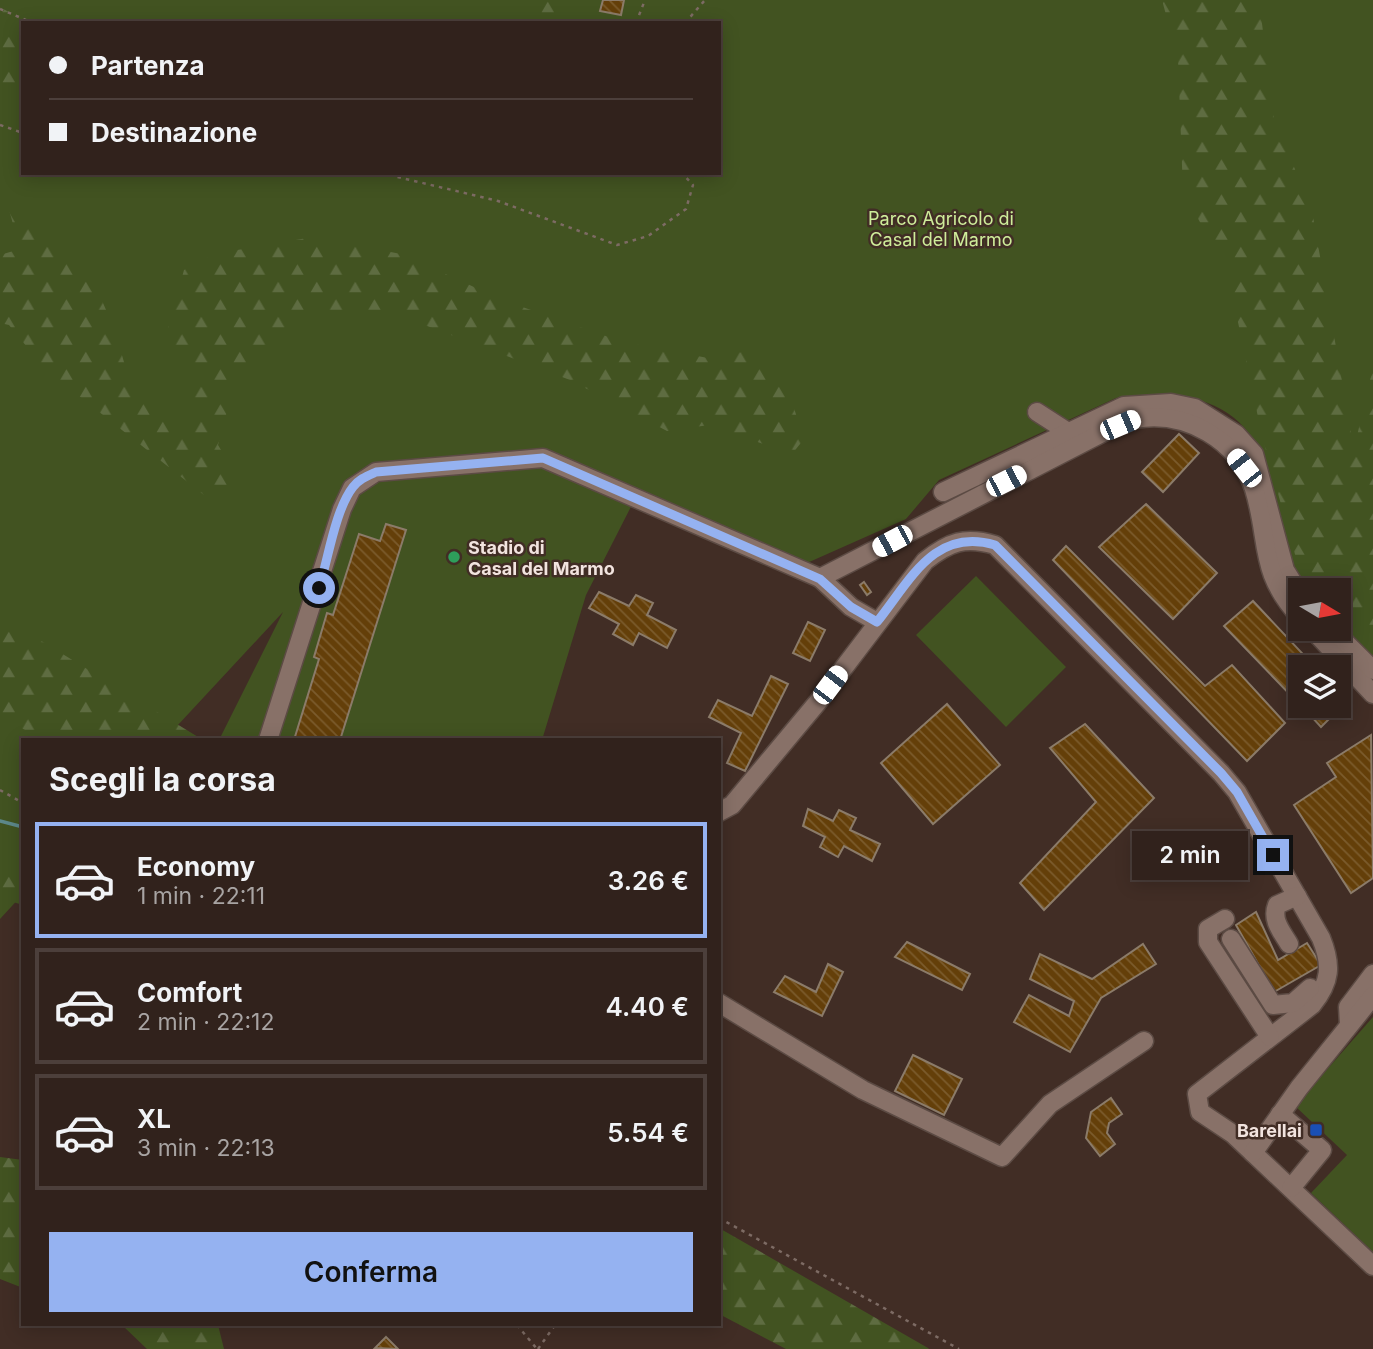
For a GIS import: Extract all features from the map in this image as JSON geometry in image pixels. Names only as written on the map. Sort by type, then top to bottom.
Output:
[{"type":"street","points":[[943,492],[1106,413],[1145,402],[1183,405],[1215,418],[1236,433],[1254,454],[1285,570],[1290,578]]},
{"type":"street","points":[[1037,412],[1068,432]]},
{"type":"street","points":[[820,579],[1106,431],[1134,419],[1160,417],[1186,421],[1206,430],[1228,448],[1244,468],[1254,489],[1273,582],[1288,601]]},
{"type":"street","points":[[269,738],[342,509],[352,488],[376,472],[543,458],[820,579],[851,607],[877,622]]},
{"type":"street","points":[[721,812],[732,805],[817,703],[925,561],[946,545],[975,539],[995,545],[1237,792],[1321,938],[1330,959],[1324,992],[1312,1005],[1197,1094],[1200,1112],[1233,1134],[1373,1266]]},
{"type":"street","points":[[1323,641],[1373,694]]},
{"type":"street","points":[[1344,641],[1373,670]]},
{"type":"street","points":[[1289,944],[1276,922],[1275,911],[1277,905],[1297,896]]},
{"type":"street","points":[[1225,919],[1208,929],[1208,942],[1270,1037]]},
{"type":"street","points":[[1231,939],[1269,1001],[1280,1006],[1293,1003],[1310,988]]},
{"type":"street","points":[[1349,1025],[1348,1007],[1373,974]]},
{"type":"street","points":[[1239,990],[1255,979]]},
{"type":"street","points":[[1253,1153],[1280,1114],[1373,996]]},
{"type":"street","points":[[721,1004],[863,1090],[1002,1157],[1050,1104],[1144,1041]]},
{"type":"street","points":[[1280,1114],[1322,1150],[1291,1188]]},
{"type":"path","points":[[637,21],[645,0]]},
{"type":"path","points":[[687,21],[705,0]]},
{"type":"path","points":[[0,9],[28,21]]},
{"type":"path","points":[[0,125],[21,132]]},
{"type":"path","points":[[389,175],[498,201],[617,246],[648,236],[686,209],[693,185],[684,175]]},
{"type":"path","points":[[0,790],[21,802]]},
{"type":"path","points":[[721,1219],[959,1349]]},
{"type":"path","points":[[518,1326],[537,1349],[554,1326]]},
{"type":"green space","name":"Parco Agricolo di Casal del Marmo","points":[[0,0],[1373,0],[1373,659],[1351,638],[1351,578],[1297,578],[1282,534],[1263,457],[1246,429],[1231,415],[1196,399],[1136,396],[1116,398],[939,480],[906,519],[807,563],[640,489],[586,595],[543,738],[220,738],[283,612],[166,738],[21,738],[21,896],[0,919]]},
{"type":"green space","points":[[518,0],[578,0],[572,12],[575,21],[534,21],[517,4]]},
{"type":"green space","points":[[1162,0],[1259,0],[1274,118],[1312,211],[1354,449],[1373,367],[1373,646],[1351,627],[1351,578],[1302,578],[1262,436],[1227,270],[1183,192],[1178,59]]},
{"type":"green space","points":[[0,7],[24,21],[21,21],[21,102],[0,91]]},
{"type":"green space","points":[[6,199],[88,269],[114,328],[131,386],[193,433],[190,380],[165,340],[184,270],[214,254],[313,237],[401,254],[505,301],[623,342],[708,358],[753,350],[792,402],[804,439],[792,454],[709,425],[667,431],[570,380],[398,315],[299,316],[237,375],[218,445],[238,478],[214,503],[45,369],[9,325],[0,323],[0,255],[20,249]]},
{"type":"green space","points":[[976,576],[1066,667],[1006,727],[916,635]]},
{"type":"green space","points":[[0,615],[200,738],[39,738],[0,716]]},
{"type":"green space","points":[[21,849],[21,904],[0,898],[0,865]]},
{"type":"green space","points":[[1373,1017],[1373,1252],[1311,1193],[1347,1155],[1295,1106]]},
{"type":"green space","points":[[0,1157],[21,1160],[21,1287],[0,1279]]},
{"type":"green space","points":[[721,1229],[929,1349],[786,1349],[721,1315]]},
{"type":"green space","points":[[123,1326],[218,1326],[224,1349],[147,1349]]},
{"type":"building","points":[[603,0],[624,0],[621,15],[600,11]]},
{"type":"building","points":[[1179,434],[1199,453],[1163,492],[1142,472]]},
{"type":"building","points":[[1146,504],[1217,573],[1173,619],[1099,547]]},
{"type":"building","points":[[386,524],[406,530],[341,738],[295,738],[319,659],[314,657],[327,613],[333,615],[359,534],[380,541]]},
{"type":"building","points":[[1066,546],[1205,686],[1232,665],[1285,723],[1247,761],[1053,560]]},
{"type":"building","points":[[864,582],[871,592],[867,595],[860,585]]},
{"type":"building","points":[[599,592],[629,606],[636,595],[653,603],[647,615],[676,630],[667,648],[639,633],[633,645],[613,634],[619,624],[589,608]]},
{"type":"building","points":[[1253,601],[1304,655],[1288,655],[1288,693],[1224,626]]},
{"type":"building","points":[[808,622],[825,630],[810,661],[793,653]]},
{"type":"building","points":[[771,676],[788,684],[745,771],[727,763],[741,733],[709,717],[718,700],[752,716]]},
{"type":"building","points":[[947,704],[1000,765],[933,824],[881,763]]},
{"type":"building","points":[[1313,718],[1330,718],[1321,727]]},
{"type":"building","points":[[1085,724],[1154,798],[1044,910],[1020,883],[1096,802],[1050,748]]},
{"type":"building","points":[[1371,735],[1373,878],[1351,893],[1294,805],[1336,777],[1327,763]]},
{"type":"building","points":[[808,809],[833,821],[839,810],[856,818],[850,830],[880,844],[872,861],[844,846],[838,857],[820,847],[825,837],[803,826]]},
{"type":"building","points":[[1256,912],[1278,960],[1307,943],[1321,965],[1274,992],[1236,925]]},
{"type":"building","points":[[907,942],[970,974],[962,990],[895,957]]},
{"type":"building","points":[[1143,944],[1156,964],[1101,998],[1070,1052],[1014,1022],[1029,995],[1069,1016],[1074,1001],[1030,979],[1040,954],[1092,979]]},
{"type":"building","points":[[828,964],[843,972],[822,1016],[774,992],[785,976],[816,992]]},
{"type":"building","points":[[913,1055],[962,1079],[944,1115],[895,1091]]},
{"type":"building","points":[[1111,1098],[1122,1114],[1109,1123],[1107,1133],[1115,1144],[1100,1156],[1086,1138],[1091,1112]]},
{"type":"building","points":[[386,1337],[398,1349],[375,1348]]},
{"type":"waterway","points":[[0,821],[21,826]]},
{"type":"place","name":"Stadio di Casal del Marmo","points":[[454,557]]},
{"type":"place","name":"Barellai","points":[[1316,1130]]},
{"type":"route","points":[[319,588],[342,509],[352,488],[361,479],[376,472],[512,458],[543,458],[820,579],[839,598],[877,622],[925,561],[946,545],[975,539],[995,545],[1221,773],[1237,792],[1273,855]]}]
